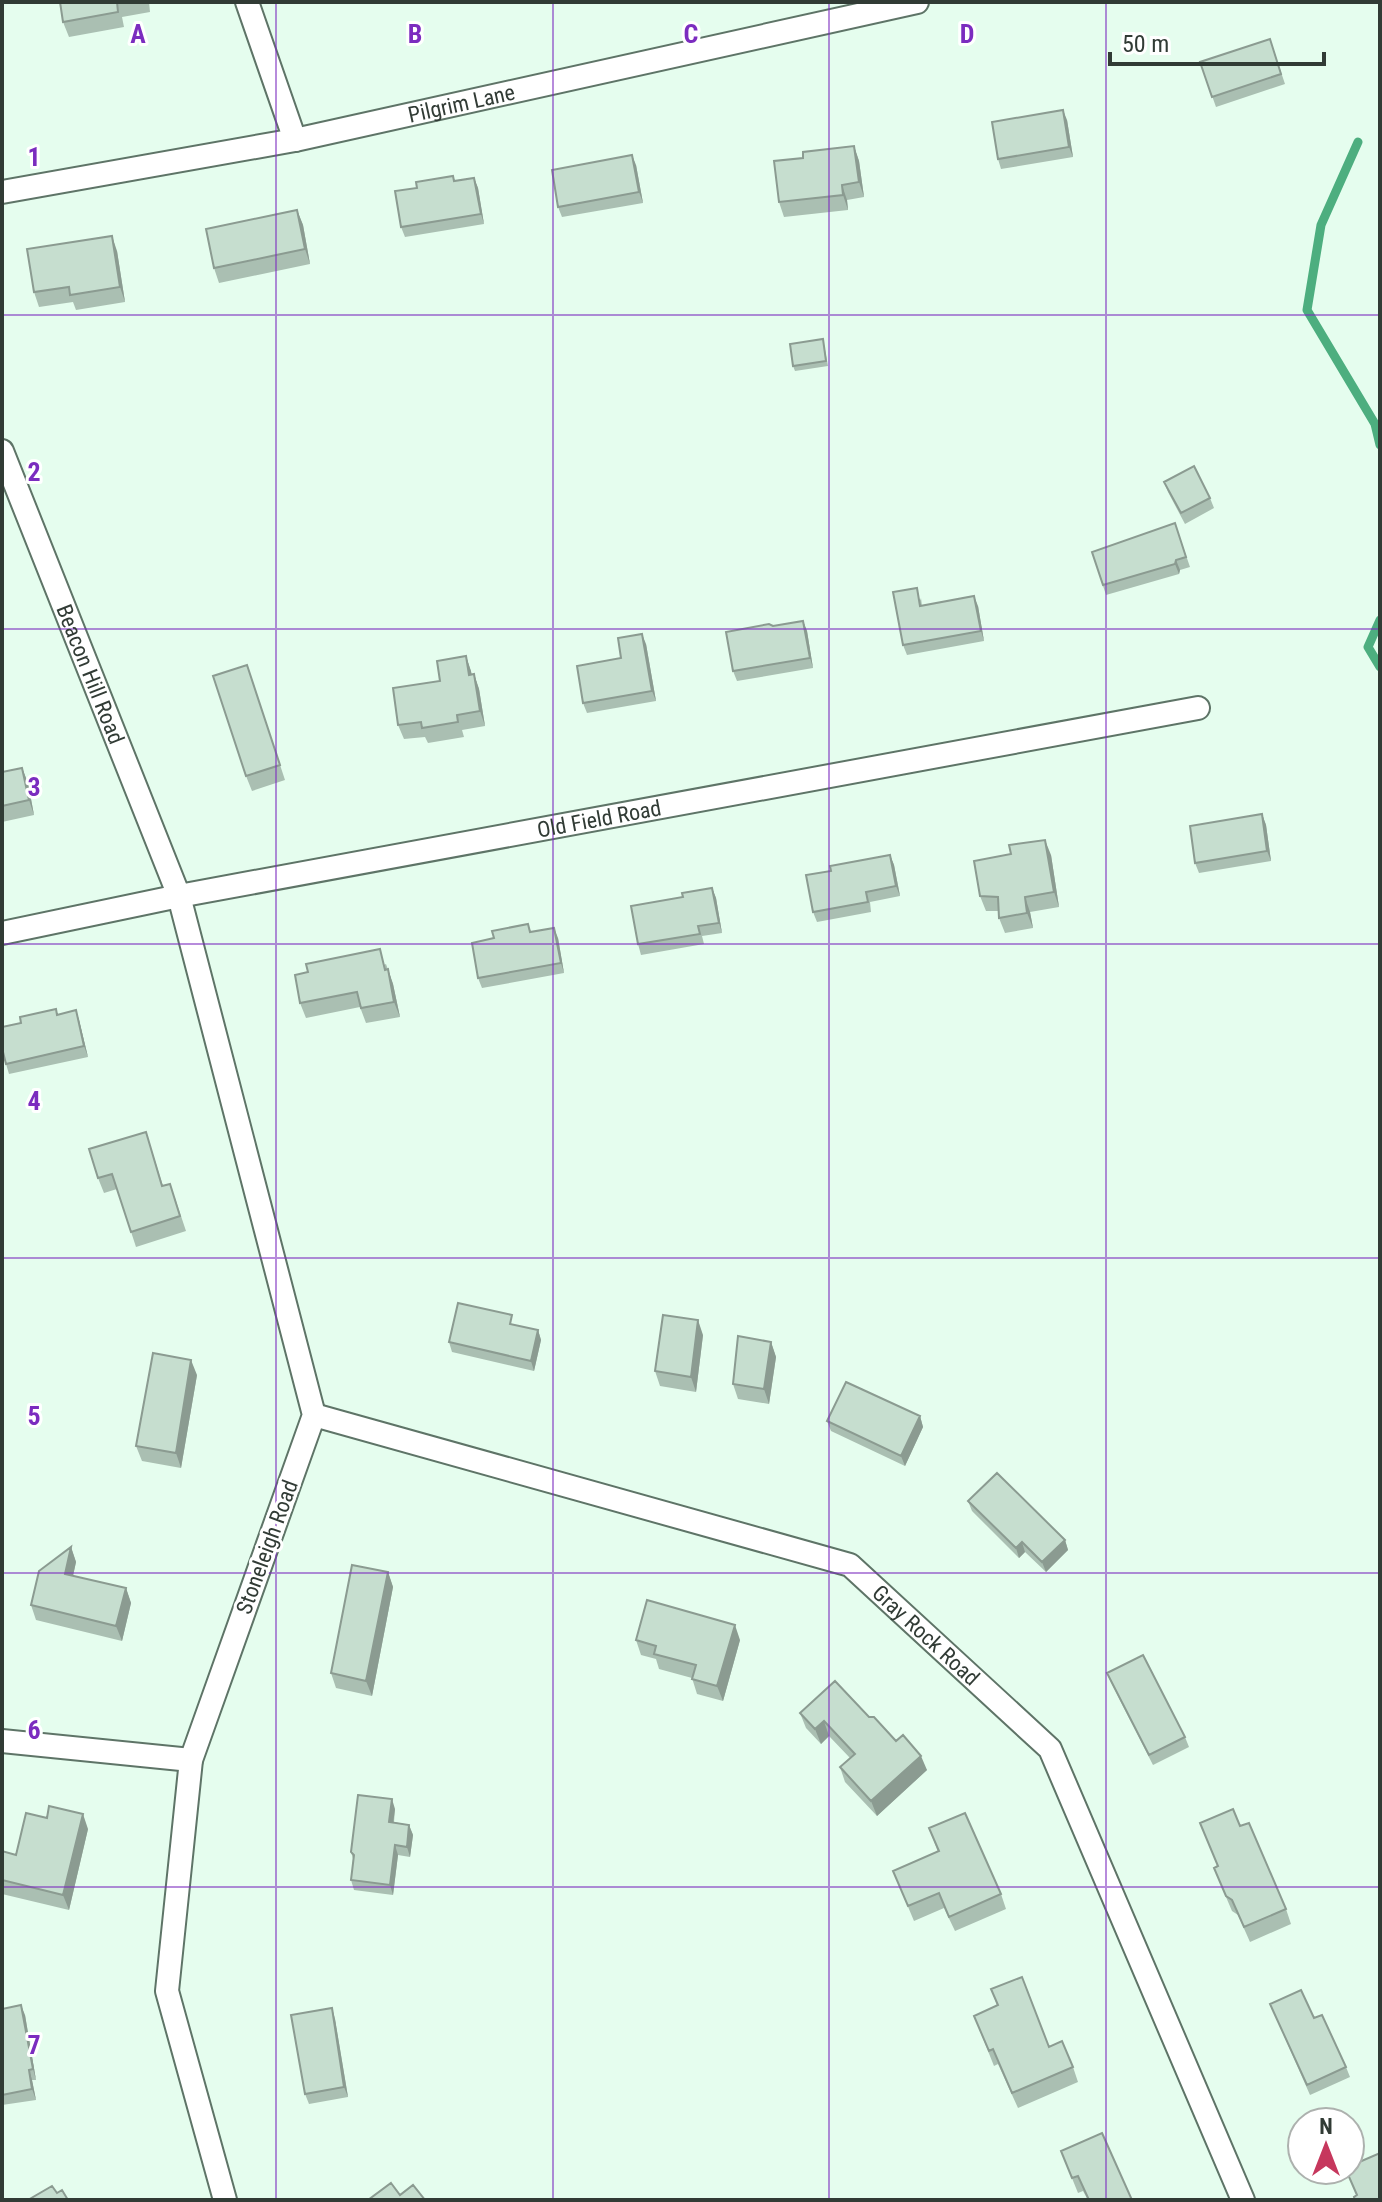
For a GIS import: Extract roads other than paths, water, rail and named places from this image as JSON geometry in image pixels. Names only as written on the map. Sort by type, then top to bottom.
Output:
[{"type":"street","points":[[247,2],[295,140]]},
{"type":"street","name":"Pilgrim Lane","points":[[2,192],[295,140],[917,2]]},
{"type":"street","name":"Beacon Hill Road","points":[[2,451],[179,896]]},
{"type":"street","name":"Old Field Road","points":[[2,933],[179,896],[1198,708]]},
{"type":"street","points":[[179,896],[314,1415]]},
{"type":"street","name":"Stoneleigh Road","points":[[225,2200],[167,1991],[191,1760],[314,1415]]},
{"type":"street","name":"Gray Rock Road","points":[[314,1415],[850,1565],[1050,1749],[1243,2200]]},
{"type":"street","points":[[2,1741],[191,1760]]},
{"type":"waterway","points":[[1358,142],[1321,225],[1307,310],[1375,424],[1380,445]]},
{"type":"waterway","points":[[1380,620],[1368,647],[1380,667]]}]
